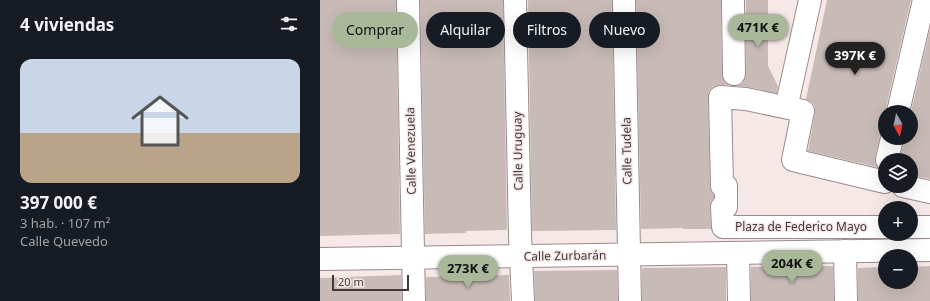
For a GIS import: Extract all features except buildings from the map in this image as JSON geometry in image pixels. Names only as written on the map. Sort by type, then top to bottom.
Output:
[{"type":"street","name":"Calle Venezuela","points":[[408,0],[414,301]]},
{"type":"street","name":"Calle Uruguay","points":[[515,0],[520,235],[523,301]]},
{"type":"street","name":"Calle Tudela","points":[[624,0],[630,301]]},
{"type":"street","points":[[733,0],[734,74]]},
{"type":"street","points":[[787,104],[810,0]]},
{"type":"street","points":[[900,105],[924,0]]},
{"type":"street","name":"Plaza de Federico Mayo","points":[[878,172],[793,160],[803,110],[746,99],[720,97],[722,186],[726,186],[726,208],[722,207],[723,227],[878,227]]},
{"type":"street","points":[[918,189],[930,192]]},
{"type":"street","points":[[918,227],[930,228]]},
{"type":"street","name":"Plaza de Federico Mayo","points":[[738,253],[930,250]]},
{"type":"street","points":[[845,251],[846,301]]},
{"type":"street","name":"Calle Zurbarán","points":[[320,259],[738,253]]},
{"type":"street","points":[[738,253],[739,301]]}]
